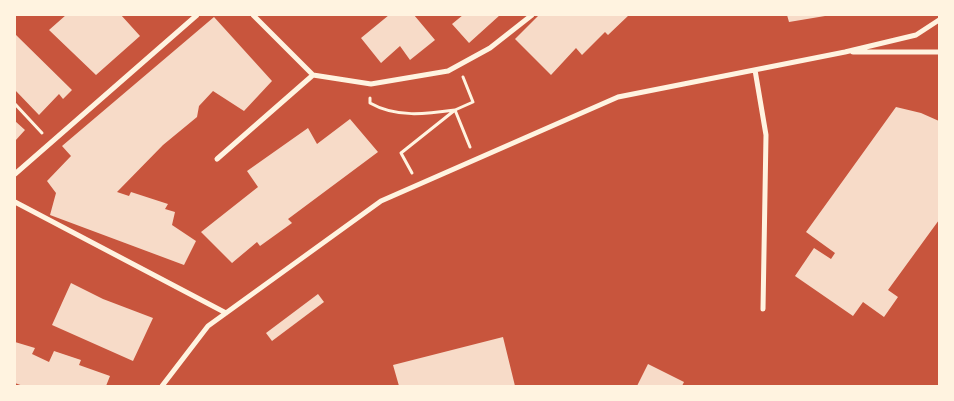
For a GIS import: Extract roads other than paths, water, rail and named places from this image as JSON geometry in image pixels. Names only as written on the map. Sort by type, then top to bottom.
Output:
[{"type":"street","points":[[15,174],[197,15]]},
{"type":"street","points":[[253,15],[313,76],[371,84],[448,72],[490,48],[532,15]]},
{"type":"street","points":[[162,386],[208,326],[382,201],[618,97],[846,52],[916,36],[939,20]]},
{"type":"street","points":[[846,52],[939,52]]},
{"type":"street","points":[[755,70],[766,135],[763,309]]},
{"type":"street","points":[[217,159],[313,76]]},
{"type":"street","points":[[15,202],[226,313]]}]
